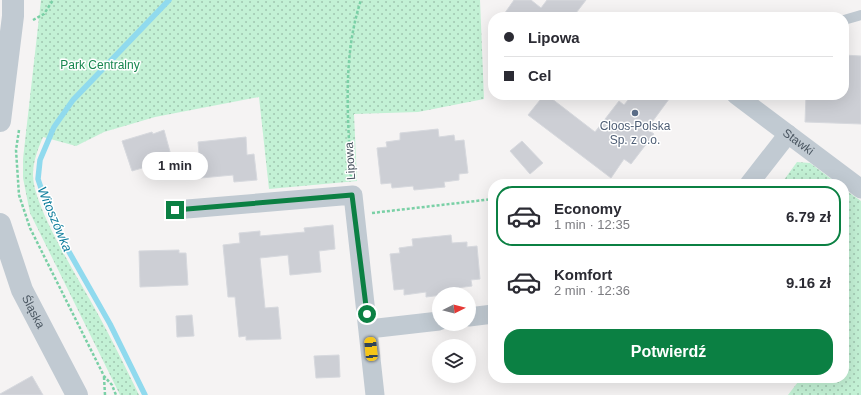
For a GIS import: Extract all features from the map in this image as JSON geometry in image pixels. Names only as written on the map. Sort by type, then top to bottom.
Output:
[{"type":"street","points":[[10,124],[13,16],[12,0]]},
{"type":"street","name":"Stawki","points":[[743,100],[848,179]]},
{"type":"street","points":[[753,179],[788,134]]},
{"type":"street","name":"Stawki","points":[[849,180],[861,189]]},
{"type":"street","points":[[175,210],[353,202],[369,329],[375,395]]},
{"type":"street","name":"Śląska","points":[[0,224],[22,290],[77,395]]},
{"type":"street","points":[[476,316],[488,315]]},
{"type":"street","points":[[369,329],[432,321]]},
{"type":"lane","points":[[849,19],[861,15]]},
{"type":"path","points":[[33,20],[44,14],[53,0]]},
{"type":"path","name":"Lipowa","points":[[353,202],[347,113],[349,75],[357,13],[362,0]]},
{"type":"path","points":[[10,124],[16,150],[19,195],[30,228],[104,376],[112,385],[116,395]]},
{"type":"path","points":[[353,202],[373,213],[488,200]]},
{"type":"path","points":[[104,376],[105,395]]},
{"type":"green space","name":"Park Centralny","points":[[41,0],[480,0],[484,99],[418,112],[354,114],[357,181],[269,189],[259,97],[155,117],[104,132],[76,146],[43,137],[34,165],[33,175],[35,189],[49,226],[104,326],[139,395],[120,395],[30,213],[23,178],[23,159]]},
{"type":"green space","points":[[797,162],[810,163],[831,179],[785,179]]},
{"type":"green space","points":[[849,193],[861,201],[861,395],[788,395],[797,383],[849,383]]},
{"type":"building","points":[[514,0],[531,0],[541,8],[547,0],[586,0],[577,12],[506,12]]},
{"type":"building","points":[[849,55],[861,56],[861,124],[805,122],[806,100],[849,100]]},
{"type":"building","points":[[540,100],[553,100],[595,132],[619,101],[624,105],[628,100],[668,100],[647,129],[654,134],[631,164],[624,159],[611,178],[528,115]]},
{"type":"building","points":[[438,129],[439,137],[454,135],[455,141],[464,140],[468,173],[459,174],[459,180],[444,182],[445,187],[414,190],[413,186],[392,188],[391,183],[381,184],[377,148],[387,147],[386,142],[400,140],[400,133]]},
{"type":"building","points":[[164,130],[172,159],[132,171],[122,141]]},
{"type":"building","points":[[246,137],[247,155],[254,154],[257,180],[234,182],[233,175],[201,178],[198,142]]},
{"type":"building","points":[[522,141],[543,163],[530,174],[510,151]]},
{"type":"building","points":[[333,225],[335,249],[319,251],[321,272],[290,275],[288,255],[260,258],[265,308],[278,307],[281,339],[246,340],[246,336],[239,337],[235,297],[228,297],[223,245],[240,243],[239,233],[260,231],[260,236],[305,232],[304,228]]},
{"type":"building","points":[[451,235],[452,243],[467,242],[467,247],[477,246],[480,279],[471,280],[472,286],[432,287],[432,296],[426,297],[426,292],[404,295],[404,289],[394,290],[390,254],[400,253],[399,248],[413,246],[412,239]]},
{"type":"building","points":[[179,250],[179,253],[186,253],[188,285],[140,287],[139,251]]},
{"type":"building","points":[[192,315],[194,336],[177,337],[176,316]]},
{"type":"building","points":[[339,355],[340,377],[316,378],[314,356]]},
{"type":"building","points":[[32,376],[43,395],[0,395],[0,394]]},
{"type":"waterway","name":"Witoszówka","points":[[145,395],[110,324],[64,243],[38,179],[40,160],[54,127],[73,100],[169,0]]},
{"type":"place","name":"Cloos-Polska Sp. z o.o.","points":[[635,113]]},
{"type":"route","points":[[175,210],[352,195],[367,314]]}]
